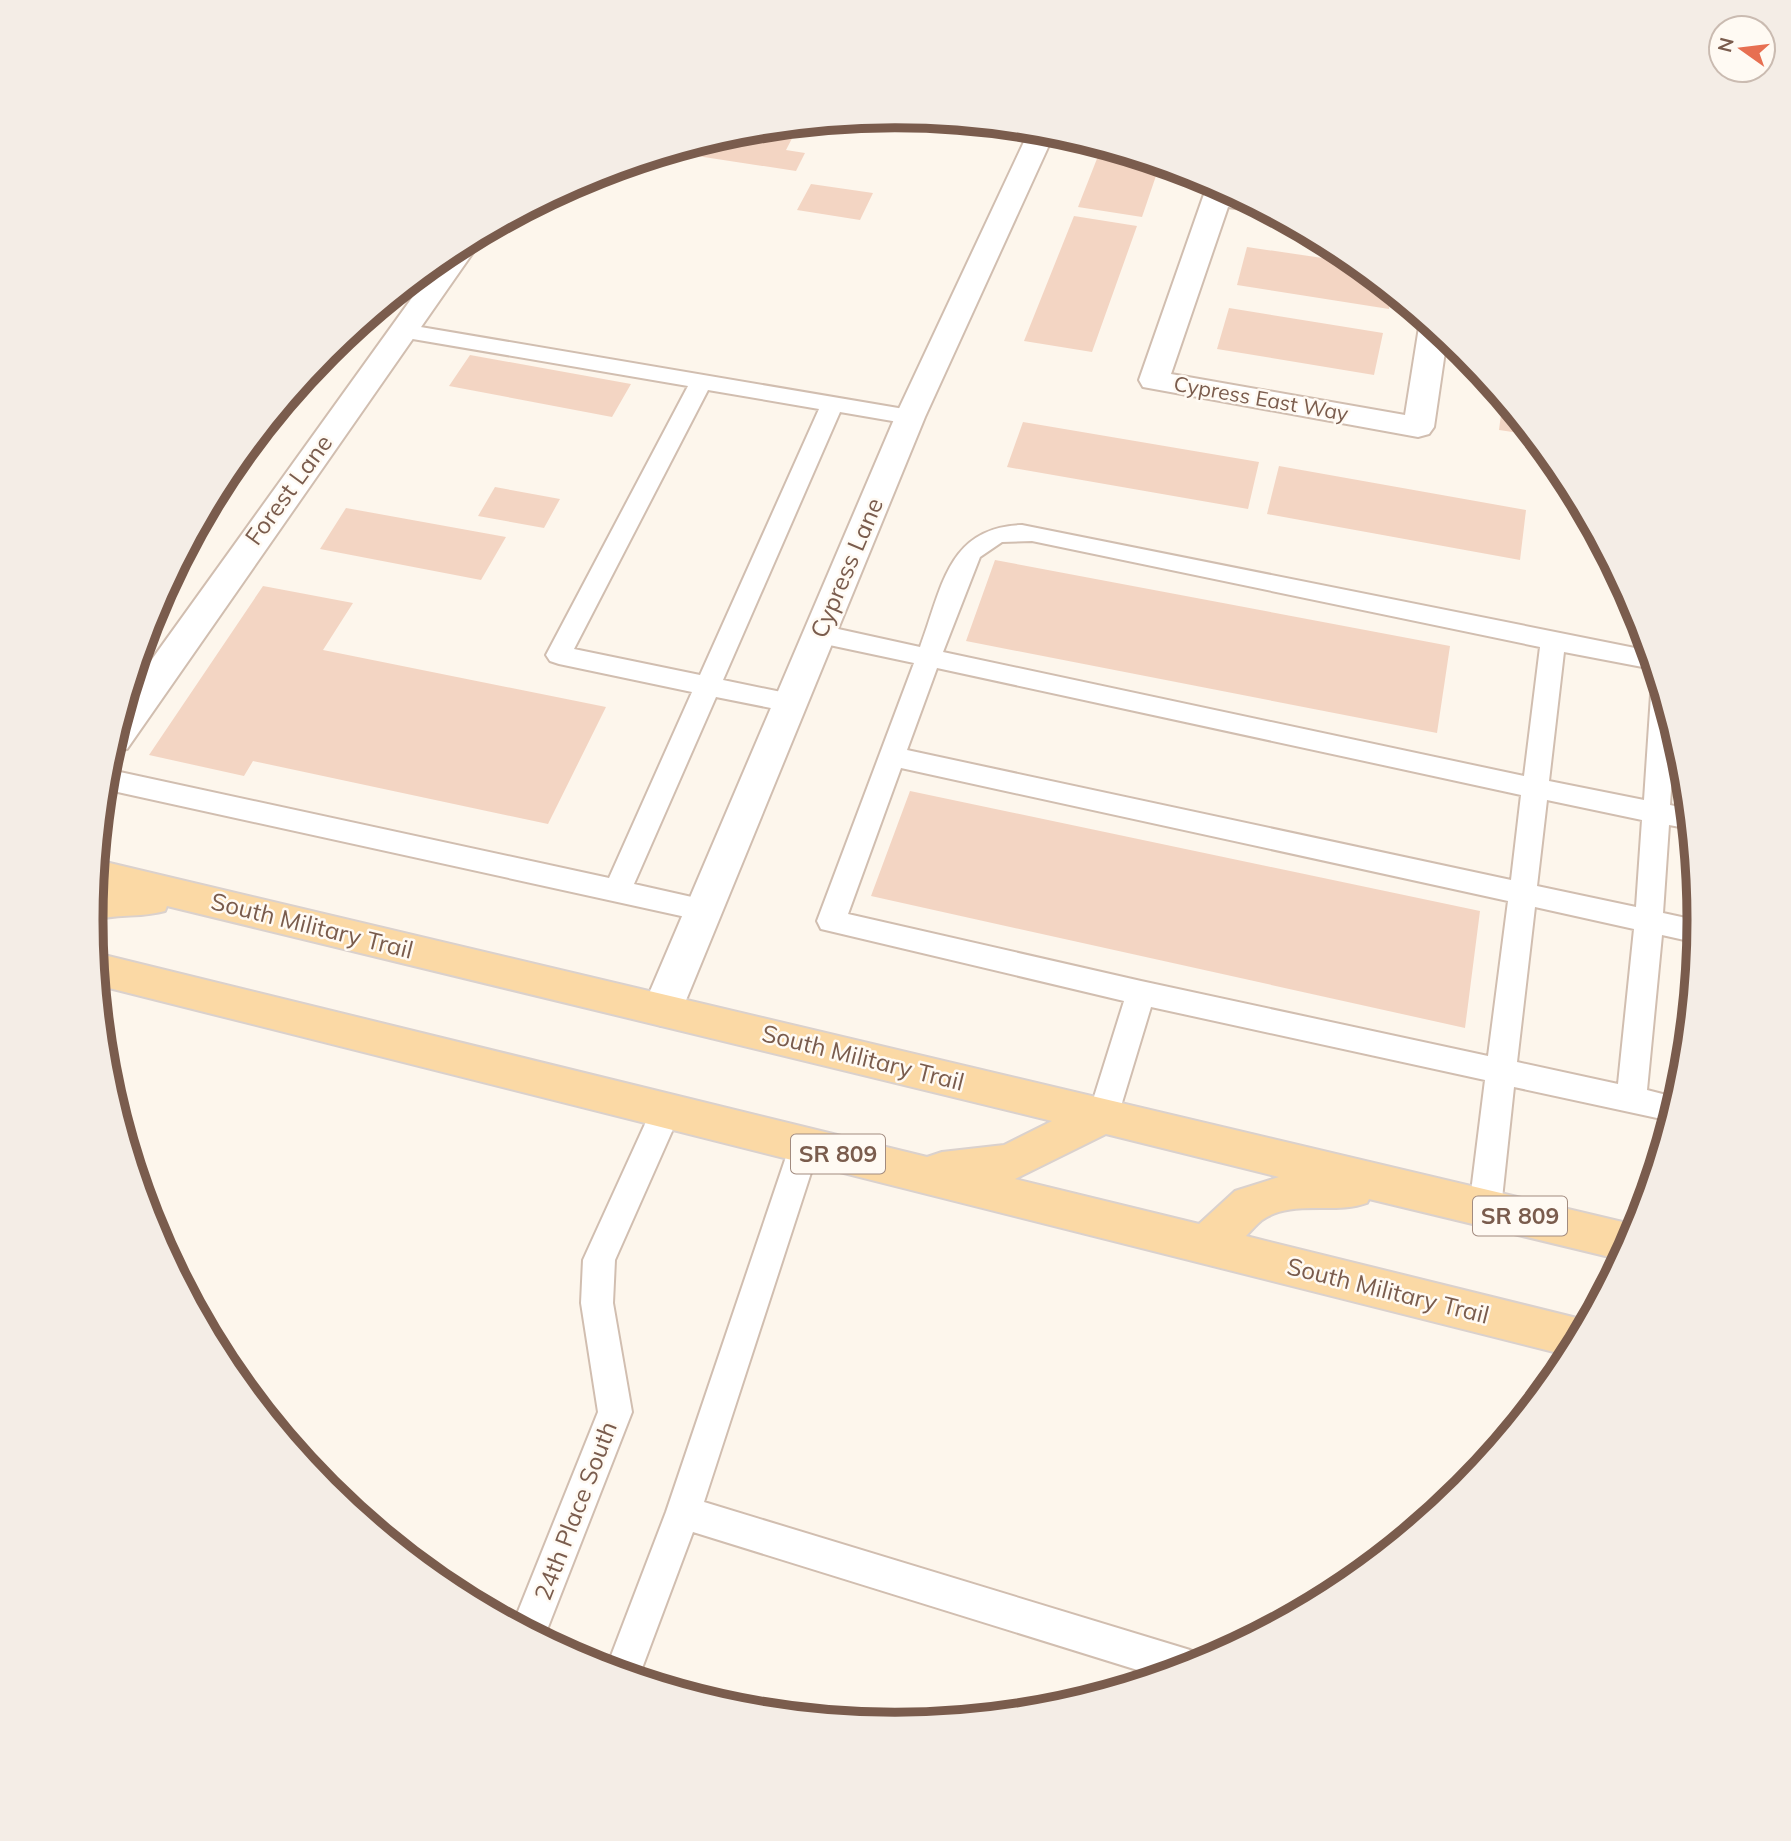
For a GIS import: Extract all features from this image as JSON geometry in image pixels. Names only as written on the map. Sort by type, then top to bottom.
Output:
[{"type":"main road","name":"South Military Trail","points":[[105,876],[1620,1240]]},
{"type":"main road","points":[[104,902],[198,898]]},
{"type":"main road","name":"South Military Trail","points":[[105,971],[1570,1336]]},
{"type":"main road","points":[[915,1173],[1009,1163],[1102,1116]]},
{"type":"main road","points":[[1206,1246],[1250,1204],[1294,1191],[1410,1189]]},
{"type":"street","name":"Cypress Lane","points":[[662,1010],[910,417],[1037,141]]},
{"type":"street","name":"Cypress East Way","points":[[1217,197],[1154,380],[1418,427],[1432,338]]},
{"type":"street","name":"Forest Lane","points":[[130,717],[450,265]]},
{"type":"lane","points":[[403,331],[910,417]]},
{"type":"lane","points":[[701,382],[559,654],[791,702]]},
{"type":"lane","points":[[617,891],[832,404]]},
{"type":"lane","points":[[1643,658],[1032,533],[998,534],[972,549],[965,560],[831,921],[1141,993],[1665,1108]]},
{"type":"lane","points":[[820,634],[1681,817]]},
{"type":"lane","points":[[1485,1208],[1553,641]]},
{"type":"lane","points":[[1631,1100],[1649,921],[1663,722]]},
{"type":"lane","points":[[893,757],[1688,929]]},
{"type":"lane","points":[[116,781],[704,910]]},
{"type":"lane","points":[[1102,1116],[1141,993]]},
{"type":"lane","name":"24th Place South","points":[[531,1624],[615,1412],[597,1303],[599,1260],[666,1111]]},
{"type":"lane","points":[[625,1665],[683,1512],[805,1145]]},
{"type":"lane","points":[[683,1512],[1172,1662]]},
{"type":"building","points":[[794,135],[786,150],[805,153],[796,171],[690,155]]},
{"type":"building","points":[[1099,154],[1157,173],[1142,217],[1078,207]]},
{"type":"building","points":[[811,184],[873,193],[860,220],[797,210]]},
{"type":"building","points":[[1074,216],[1137,226],[1092,352],[1024,341]]},
{"type":"building","points":[[1247,247],[1332,259],[1390,302],[1389,309],[1237,285]]},
{"type":"building","points":[[1229,308],[1383,333],[1374,375],[1217,349]]},
{"type":"building","points":[[470,355],[631,384],[612,417],[449,386]]},
{"type":"building","points":[[1501,411],[1520,433],[1499,430]]},
{"type":"building","points":[[1023,422],[1259,462],[1248,509],[1007,467]]},
{"type":"building","points":[[1279,466],[1526,510],[1520,560],[1267,514]]},
{"type":"building","points":[[495,487],[560,499],[544,528],[478,516]]},
{"type":"building","points":[[346,508],[506,537],[481,580],[320,549]]},
{"type":"building","points":[[995,560],[1450,646],[1437,733],[966,641]]},
{"type":"building","points":[[263,586],[353,603],[323,650],[606,707],[548,824],[253,761],[244,776],[149,755]]},
{"type":"building","points":[[910,791],[1480,911],[1465,1028],[871,896]]}]
